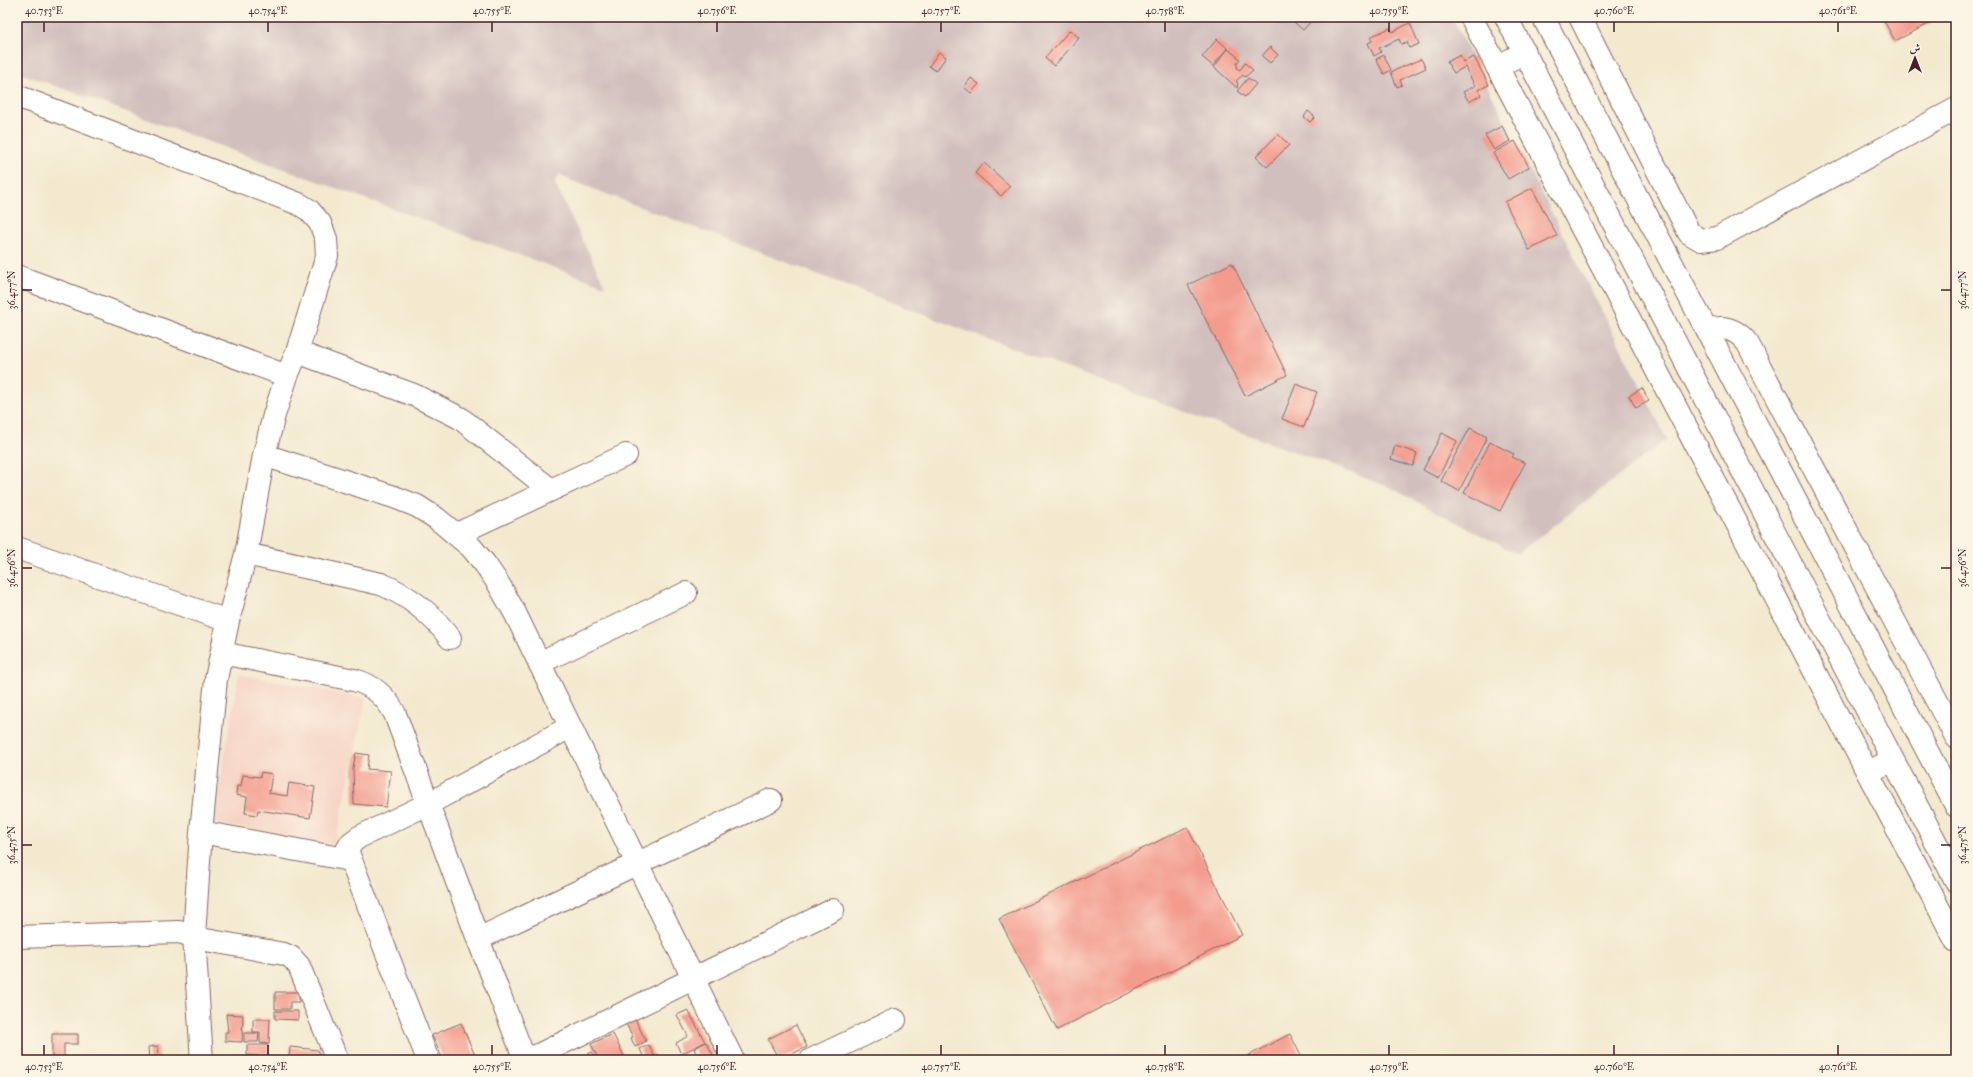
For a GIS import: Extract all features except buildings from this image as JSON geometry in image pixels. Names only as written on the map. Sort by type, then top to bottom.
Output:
[{"type":"street","points":[[1471,17],[1956,940]]},
{"type":"street","points":[[1506,17],[1956,881]]},
{"type":"street","points":[[1543,17],[1956,806]]},
{"type":"street","points":[[1580,17],[1689,233],[1701,240],[1717,238],[1956,109]]},
{"type":"street","points":[[1497,67],[1525,52]]},
{"type":"street","points":[[17,96],[300,204],[315,216],[324,231],[327,256],[297,352],[287,376],[264,455],[246,554],[228,621],[213,706],[201,832],[194,936],[199,986],[202,1060]]},
{"type":"street","points":[[17,276],[287,376]]},
{"type":"street","points":[[1707,330],[1722,327],[1730,329],[1743,338],[1748,344],[1956,737]]},
{"type":"street","points":[[297,352],[414,395],[460,418],[551,490]]},
{"type":"street","points":[[264,455],[417,506],[457,534],[480,558],[498,582],[539,663],[733,1060]]},
{"type":"street","points":[[457,534],[626,455]]},
{"type":"street","points":[[17,548],[228,621]]},
{"type":"street","points":[[246,554],[381,584],[402,594],[426,611],[450,638]]},
{"type":"street","points":[[539,663],[686,593]]},
{"type":"street","points":[[222,653],[367,684],[379,692],[391,706],[478,939],[526,1060],[693,980],[833,910]]},
{"type":"street","points":[[428,1060],[347,850],[351,843],[359,837],[428,804],[570,728]]},
{"type":"street","points":[[1868,772],[1893,760]]},
{"type":"street","points":[[478,939],[771,800]]},
{"type":"street","points":[[201,832],[350,860]]},
{"type":"street","points":[[17,937],[179,932],[206,940],[277,952],[291,957],[302,972],[337,1060]]},
{"type":"street","points":[[811,1060],[895,1020]]},
{"type":"shaded area","points":[[17,17],[1452,17],[1667,439],[1517,554],[1389,487],[990,340],[567,179],[560,174],[554,182],[605,286],[17,72]]},
{"type":"shaded area","points":[[239,674],[366,698],[335,846],[213,823]]}]
